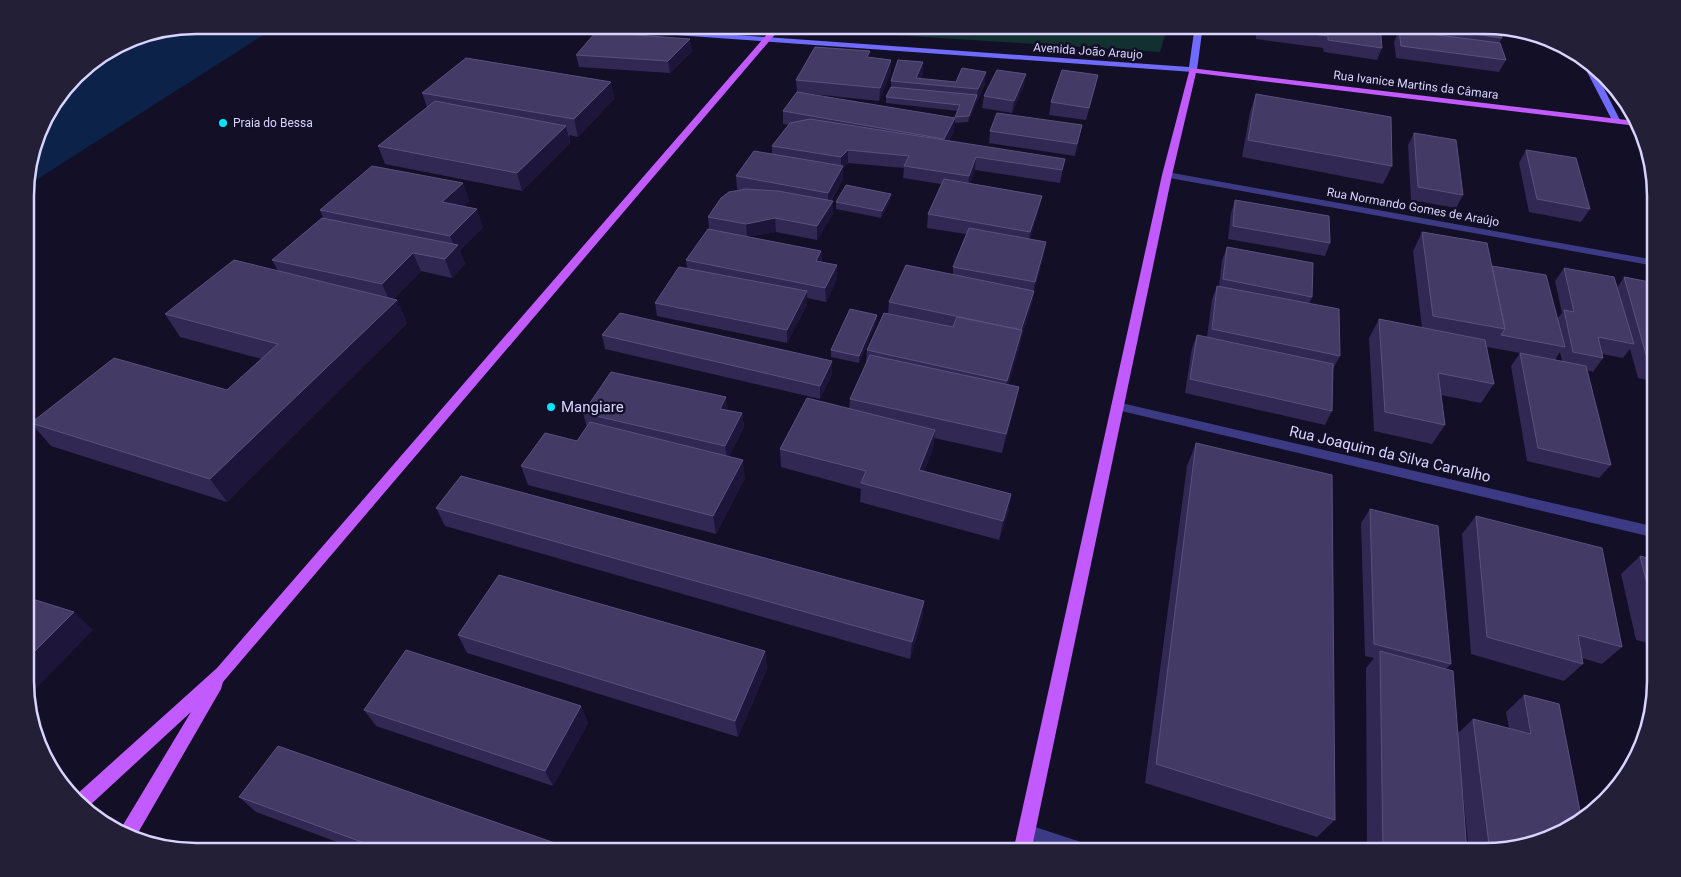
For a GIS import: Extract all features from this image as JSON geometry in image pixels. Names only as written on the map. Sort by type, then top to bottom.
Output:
[{"type":"main road","name":"Avenida João Araujo","points":[[685,34],[1193,70]]},
{"type":"main road","points":[[85,799],[222,673],[771,34]]},
{"type":"main road","points":[[1024,843],[1167,175],[1193,70],[1198,34]]},
{"type":"main road","name":"Rua Ivanice Martins da Câmara","points":[[1193,70],[1630,123]]},
{"type":"main road","points":[[1592,74],[1616,122]]},
{"type":"main road","points":[[130,829],[222,673]]},
{"type":"street","name":"Rua Normando Gomes de Araújo","points":[[1167,175],[1647,262]]},
{"type":"street","name":"Rua Joaquim da Silva Carvalho","points":[[1117,406],[1647,531]]},
{"type":"street","points":[[1026,833],[1057,843]]},
{"type":"green space","points":[[878,34],[1165,34],[1160,52]]},
{"type":"water","points":[[185,34],[265,34],[34,181],[39,154],[55,115],[81,81],[115,55],[154,39]]},
{"type":"building","points":[[594,34],[690,39],[668,61],[576,55]]},
{"type":"building","points":[[1313,34],[1381,34],[1382,48],[1328,40],[1328,36]]},
{"type":"building","points":[[1400,34],[1430,34],[1500,43],[1506,60],[1401,46]]},
{"type":"building","points":[[1474,34],[1501,35],[1502,38]]},
{"type":"building","points":[[815,47],[870,51],[867,57],[891,60],[880,88],[796,80]]},
{"type":"building","points":[[466,58],[611,82],[574,119],[422,93]]},
{"type":"building","points":[[898,60],[923,62],[916,78],[956,82],[962,68],[986,72],[978,89],[891,81]]},
{"type":"building","points":[[997,70],[1026,74],[1014,101],[984,96]]},
{"type":"building","points":[[1062,70],[1098,75],[1089,108],[1051,102]]},
{"type":"building","points":[[891,87],[977,95],[969,116],[955,117],[960,105],[886,97]]},
{"type":"building","points":[[797,92],[955,118],[944,139],[783,111]]},
{"type":"building","points":[[1256,94],[1391,117],[1392,166],[1248,140]]},
{"type":"building","points":[[435,101],[566,126],[517,173],[378,146]]},
{"type":"building","points":[[997,113],[1082,125],[1077,144],[990,131]]},
{"type":"building","points":[[810,119],[1065,159],[1062,170],[976,157],[969,176],[904,166],[909,156],[848,150],[841,157],[772,146],[790,123]]},
{"type":"building","points":[[1414,133],[1456,140],[1463,195],[1418,187]]},
{"type":"building","points":[[1526,150],[1576,158],[1590,209],[1537,199]]},
{"type":"building","points":[[754,151],[843,166],[828,193],[736,176]]},
{"type":"building","points":[[372,166],[463,183],[442,202],[477,209],[450,236],[320,210]]},
{"type":"building","points":[[944,179],[1042,196],[1030,232],[928,214]]},
{"type":"building","points":[[846,185],[891,194],[882,211],[836,202]]},
{"type":"building","points":[[746,189],[778,191],[833,201],[817,226],[775,218],[746,224],[708,217],[721,198],[729,192]]},
{"type":"building","points":[[1235,200],[1329,216],[1330,243],[1233,226]]},
{"type":"building","points":[[322,218],[458,245],[445,259],[413,253],[382,284],[272,260]]},
{"type":"building","points":[[969,228],[1046,242],[1035,282],[953,267]]},
{"type":"building","points":[[708,229],[821,251],[816,261],[837,265],[825,288],[686,260]]},
{"type":"building","points":[[1422,232],[1487,243],[1505,329],[1433,316]]},
{"type":"building","points":[[1227,247],[1313,263],[1312,297],[1223,279]]},
{"type":"building","points":[[234,260],[397,300],[210,479],[34,424],[34,421],[114,358],[227,390],[278,344],[165,314]]},
{"type":"building","points":[[906,265],[1034,291],[1021,330],[889,302]]},
{"type":"building","points":[[1492,266],[1546,275],[1565,347],[1501,335],[1505,329]]},
{"type":"building","points":[[679,267],[807,291],[787,330],[655,303]]},
{"type":"building","points":[[1564,268],[1614,277],[1634,344],[1598,337],[1603,358],[1573,352],[1564,310],[1574,312]]},
{"type":"building","points":[[1624,277],[1647,281],[1647,358]]},
{"type":"building","points":[[1217,286],[1339,309],[1340,356],[1212,329]]},
{"type":"building","points":[[850,309],[877,315],[859,356],[831,350]]},
{"type":"building","points":[[620,313],[832,361],[820,386],[602,335]]},
{"type":"building","points":[[884,313],[953,327],[957,317],[1022,330],[1007,381],[867,350]]},
{"type":"building","points":[[1379,319],[1485,340],[1494,384],[1438,373],[1445,425],[1385,412]]},
{"type":"building","points":[[1197,335],[1333,364],[1332,411],[1190,379]]},
{"type":"building","points":[[1520,353],[1586,366],[1611,465],[1538,448]]},
{"type":"building","points":[[870,355],[1019,387],[1006,434],[850,399]]},
{"type":"building","points":[[611,372],[726,397],[720,409],[742,413],[725,446],[583,413]]},
{"type":"building","points":[[807,398],[935,430],[919,470],[1011,494],[1003,521],[861,483],[866,471],[780,449]]},
{"type":"building","points":[[590,422],[743,460],[713,516],[521,466],[545,433],[577,441]]},
{"type":"building","points":[[1196,443],[1332,475],[1335,820],[1156,764]]},
{"type":"building","points":[[461,476],[924,601],[912,642],[436,508]]},
{"type":"building","points":[[1370,509],[1438,526],[1451,664],[1374,644]]},
{"type":"building","points":[[1476,516],[1602,548],[1622,647],[1578,635],[1583,664],[1487,637]]},
{"type":"building","points":[[1640,556],[1647,558],[1647,584]]},
{"type":"building","points":[[499,575],[765,651],[735,721],[458,635]]},
{"type":"building","points":[[34,600],[74,612],[34,652]]},
{"type":"building","points":[[406,650],[581,706],[545,771],[364,710]]},
{"type":"building","points":[[1380,651],[1453,671],[1466,843],[1383,843]]},
{"type":"building","points":[[1524,695],[1559,704],[1580,812],[1557,827],[1537,835],[1517,840],[1489,843],[1473,719],[1531,734]]},
{"type":"building","points":[[278,746],[555,843],[364,843],[239,797]]},
{"type":"place","name":"Praia do Bessa","points":[[223,123]]},
{"type":"place","name":"Mangiare","points":[[551,407]]}]
